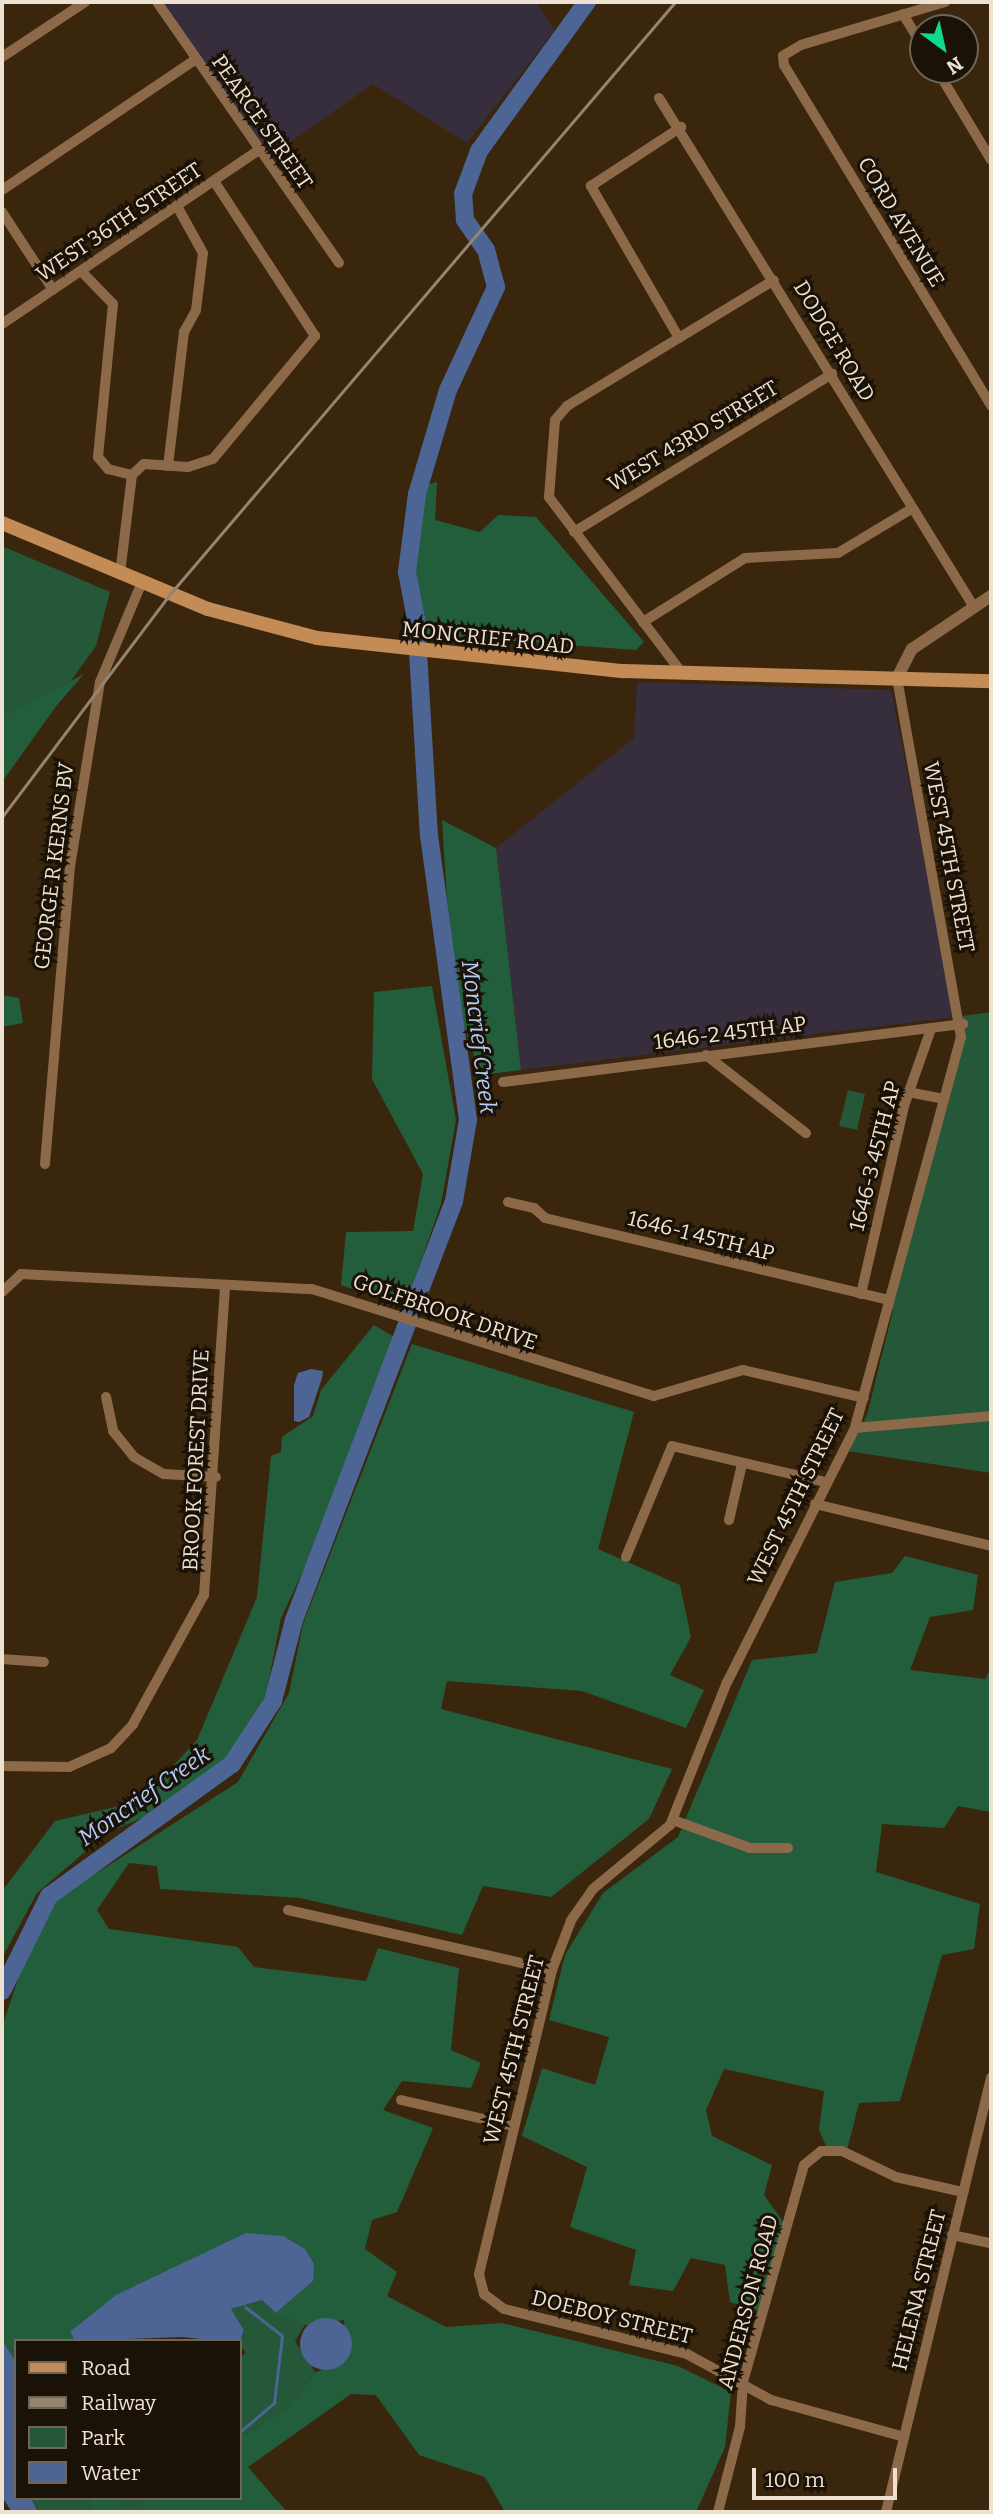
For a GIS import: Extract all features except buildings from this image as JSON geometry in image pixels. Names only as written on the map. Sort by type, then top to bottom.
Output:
[{"type":"main road","name":"MONCRIEF ROAD","points":[[2,523],[120,574],[265,627],[406,651],[438,656],[682,673],[991,681]]},
{"type":"street","points":[[2,57],[85,2]]},
{"type":"street","name":"PEARCE STREET","points":[[157,2],[258,151],[339,263]]},
{"type":"street","points":[[909,24],[903,14],[945,2]]},
{"type":"street","name":"CORD AVENUE","points":[[903,14],[783,56],[788,74],[991,406]]},
{"type":"street","points":[[2,190],[195,59]]},
{"type":"street","points":[[945,84],[991,160]]},
{"type":"street","name":"DODGE ROAD","points":[[659,98],[681,127],[974,607]]},
{"type":"street","points":[[679,338],[591,186],[681,127]]},
{"type":"street","name":"WEST 36TH STREET","points":[[2,324],[258,151]]},
{"type":"street","points":[[120,574],[132,475],[144,464],[198,467],[213,459],[315,336],[214,181]]},
{"type":"street","points":[[168,467],[184,332],[196,310],[203,253],[177,206]]},
{"type":"street","points":[[2,212],[53,290]]},
{"type":"street","points":[[81,271],[105,288],[113,304],[98,457],[108,469],[132,475]]},
{"type":"street","points":[[682,673],[549,498],[545,488],[559,413],[774,280]]},
{"type":"street","name":"WEST 43RD STREET","points":[[574,532],[832,374]]},
{"type":"street","points":[[643,622],[745,558],[838,553],[913,508]]},
{"type":"street","name":"GEORGE R KERNS BV","points":[[45,1164],[70,867],[98,695],[142,582]]},
{"type":"street","points":[[897,678],[912,649],[991,596]]},
{"type":"street","name":"WEST 45TH STREET","points":[[504,2309],[484,2294],[479,2274],[552,1970],[593,1889],[673,1820],[727,1682],[855,1428],[962,1024],[897,678]]},
{"type":"street","name":"1646-2 45TH AP","points":[[503,1082],[962,1024]]},
{"type":"street","name":"1646-3 45TH AP","points":[[861,1294],[908,1091],[931,1029]]},
{"type":"street","points":[[706,1055],[806,1132]]},
{"type":"street","points":[[908,1091],[943,1099]]},
{"type":"street","name":"1646-1 45TH AP","points":[[508,1202],[534,1208],[545,1218],[888,1300]]},
{"type":"street","name":"GOLFBROOK DRIVE","points":[[4,1287],[21,1274],[312,1289],[654,1396],[743,1370],[864,1398]]},
{"type":"street","name":"BROOK FOREST DRIVE","points":[[2,1766],[49,1769],[85,1762],[132,1724],[208,1583],[225,1285]]},
{"type":"street","points":[[106,1397],[113,1431],[134,1457],[164,1474],[216,1477]]},
{"type":"street","points":[[855,1428],[991,1416]]},
{"type":"street","points":[[626,1557],[672,1446],[826,1482]]},
{"type":"street","points":[[729,1520],[742,1464]]},
{"type":"street","points":[[815,1504],[991,1546]]},
{"type":"street","points":[[2,1660],[44,1662]]},
{"type":"street","points":[[673,1820],[750,1848],[788,1848]]},
{"type":"street","points":[[288,1910],[552,1970]]},
{"type":"street","name":"HELENA STREET","points":[[886,2512],[991,2077]]},
{"type":"street","points":[[401,2100],[514,2126]]},
{"type":"street","name":"ANDERSON ROAD","points":[[718,2512],[740,2427],[743,2382],[804,2165],[821,2151],[842,2151],[895,2177],[963,2192]]},
{"type":"street","points":[[952,2235],[991,2243]]},
{"type":"street","name":"DOEBOY STREET","points":[[504,2309],[687,2354],[743,2382],[771,2400],[904,2437]]},
{"type":"shaded area","points":[[162,2],[536,2],[555,30],[467,143],[373,84],[267,158]]},
{"type":"shaded area","points":[[637,682],[891,690],[955,1017],[521,1070],[496,848],[634,738]]},
{"type":"green space","points":[[437,482],[435,520],[480,532],[498,515],[536,517],[644,642],[636,650],[423,634],[414,571],[426,485]]},
{"type":"green space","points":[[2,546],[110,592],[96,646],[2,776]]},
{"type":"green space","points":[[84,674],[57,705],[2,782],[2,719]]},
{"type":"green space","points":[[442,820],[496,848],[521,1070],[481,1075],[453,995]]},
{"type":"green space","points":[[432,986],[456,1120],[441,1204],[405,1307],[341,1285],[346,1232],[413,1231],[423,1174],[372,1079],[374,992]]},
{"type":"green space","points":[[2,995],[19,998],[23,1023],[2,1027]]},
{"type":"green space","points":[[991,1012],[991,1473],[847,1451],[867,1415],[893,1310],[884,1307],[956,1036],[955,1017]]},
{"type":"green space","points":[[848,1090],[865,1094],[857,1130],[839,1126]]},
{"type":"green space","points":[[374,1325],[396,1338],[360,1450],[281,1618],[266,1695],[225,1761],[163,1809],[107,1833],[37,1893],[2,1958],[2,1891],[55,1821],[141,1801],[197,1740],[257,1597],[271,1456],[281,1452],[282,1437],[313,1416],[321,1390]]},
{"type":"green space","points":[[412,1344],[634,1412],[598,1549],[680,1585],[691,1637],[670,1675],[704,1690],[686,1728],[582,1691],[447,1681],[441,1709],[672,1769],[649,1819],[551,1897],[483,1886],[462,1935],[300,1898],[160,1889],[157,1866],[129,1863],[97,1910],[109,1929],[238,1947],[254,1967],[366,1981],[378,1948],[459,1968],[451,2050],[481,2063],[471,2088],[402,2081],[383,2110],[433,2128],[397,2212],[372,2220],[365,2249],[397,2272],[387,2296],[446,2327],[502,2323],[678,2366],[731,2392],[725,2447],[696,2512],[505,2512],[485,2477],[419,2455],[376,2395],[351,2394],[248,2467],[287,2512],[94,2512],[89,2500],[116,2500],[119,2506],[138,2507],[147,2500],[242,2500],[242,2437],[290,2406],[315,2372],[343,2363],[344,2320],[305,2325],[276,2313],[313,2281],[70,2332],[74,2339],[14,2339],[14,2359],[2,2340],[2,2027],[24,1961],[58,1898],[238,1782],[289,1693],[303,1624]]},
{"type":"green space","points":[[905,1556],[978,1575],[973,1610],[930,1617],[910,1670],[985,1679],[991,1668],[991,1812],[958,1806],[944,1828],[882,1824],[876,1872],[980,1904],[974,1949],[942,1955],[900,2101],[859,2103],[847,2150],[826,2146],[819,2130],[824,2091],[724,2069],[706,2110],[712,2136],[772,2165],[764,2195],[784,2223],[760,2311],[730,2302],[725,2265],[691,2258],[673,2291],[629,2285],[636,2250],[570,2227],[587,2167],[522,2136],[542,2068],[595,2085],[609,2037],[549,2020],[565,1955],[603,1893],[678,1837],[752,1660],[817,1653],[835,1582],[892,1573]]},
{"type":"green space","points":[[262,2300],[305,2325],[295,2341],[315,2372],[290,2406],[242,2437],[242,2356],[246,2352],[242,2349],[244,2330],[231,2309]]},
{"type":"green space","points":[[32,2500],[89,2500],[94,2512],[38,2512]]},
{"type":"green space","points":[[116,2500],[147,2500],[138,2507],[118,2506]]},
{"type":"water","points":[[311,1369],[323,1371],[322,1378],[309,1417],[299,1422],[294,1421],[294,1385],[298,1373]]},
{"type":"water","points":[[246,2233],[283,2236],[305,2249],[314,2264],[313,2281],[276,2313],[262,2300],[231,2309],[244,2330],[241,2339],[74,2339],[70,2332],[116,2295]]},
{"type":"water","points":[[326,2318],[345,2325],[352,2344],[345,2363],[326,2370],[307,2363],[300,2344],[307,2325]]},
{"type":"water","points":[[2,2340],[14,2359],[14,2500],[32,2500],[38,2512],[12,2512],[2,2497]]},
{"type":"waterway","name":"Moncrief Creek","points":[[2,1991],[49,1896],[232,1764],[273,1701],[294,1620],[454,1201],[468,1120],[429,837],[416,619],[407,572],[417,494],[448,390],[496,287],[486,250],[465,220],[463,194],[479,151],[587,2]]},
{"type":"waterway","points":[[242,2430],[274,2403],[282,2336],[246,2308]]},
{"type":"railway","points":[[2,817],[170,594],[675,2]]}]
